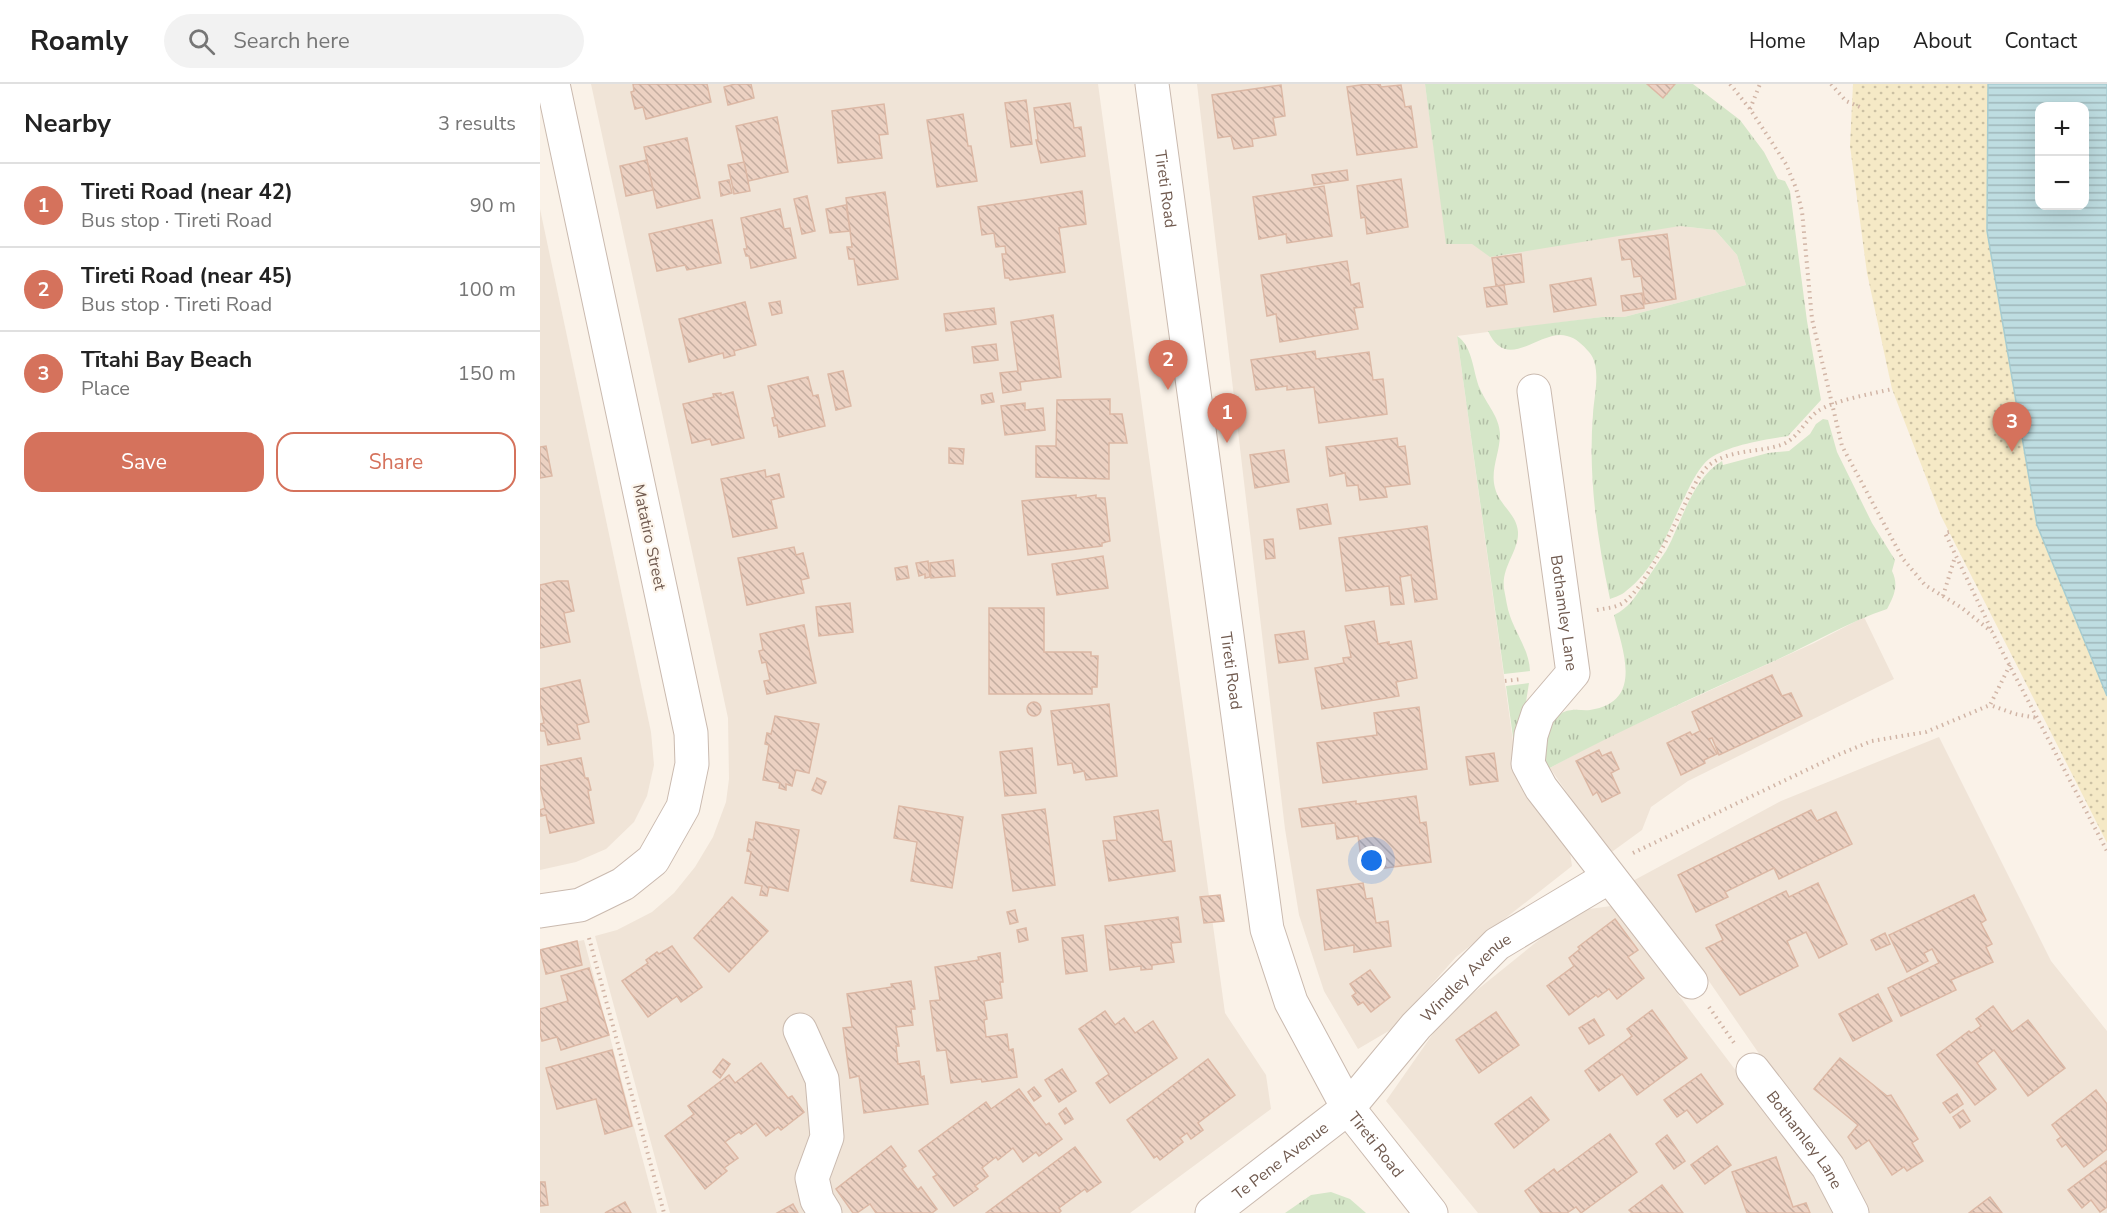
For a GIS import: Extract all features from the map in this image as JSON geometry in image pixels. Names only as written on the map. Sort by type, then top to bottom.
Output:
[{"type":"street","name":"Matatiro Street","points":[[540,911],[580,905],[623,884],[653,860],[683,807],[692,764],[691,733],[553,84]]},
{"type":"street","name":"Tireti Road","points":[[1152,84],[1267,929],[1291,1002],[1348,1108],[1431,1213]]},
{"type":"street","name":"Bothamley Lane","points":[[1534,391],[1573,673],[1538,714],[1531,735],[1528,764],[1541,788],[1691,982]]},
{"type":"street","name":"Windley Avenue","points":[[1348,1108],[1416,1026],[1497,944],[1609,877]]},
{"type":"street","points":[[800,1030],[822,1078],[827,1137],[812,1178],[817,1200],[825,1213]]},
{"type":"street","name":"Bothamley Lane","points":[[1753,1070],[1828,1167],[1852,1213]]},
{"type":"street","name":"Te Pene Avenue","points":[[1212,1213],[1348,1108]]},
{"type":"path","points":[[1730,84],[1750,109],[1786,164],[1796,188],[1802,211],[1812,319],[1842,446],[1903,559],[1925,585],[1992,632]]},
{"type":"path","points":[[1750,109],[1760,84]]},
{"type":"path","points":[[1831,84],[1846,100],[1860,107]]},
{"type":"path","points":[[1612,607],[1626,601],[1659,556],[1696,482],[1706,468],[1717,459],[1781,445],[1793,439],[1817,412],[1831,405],[1892,389]]},
{"type":"path","points":[[1949,532],[1945,534],[1992,632],[2107,851]]},
{"type":"path","points":[[1943,596],[1955,557]]},
{"type":"path","points":[[1634,851],[1872,741],[1926,732],[1990,705],[2010,664]]},
{"type":"path","points":[[1505,681],[1530,678]]},
{"type":"path","points":[[1990,705],[2015,714],[2038,718]]},
{"type":"path","points":[[580,905],[664,1213]]},
{"type":"path","points":[[1691,982],[1753,1070]]},
{"type":"shaded area","points":[[591,84],[1098,84],[1225,1013],[1266,1075],[1271,1109],[1130,1213],[670,1213],[595,936],[617,930],[652,912],[674,893],[695,867],[713,837],[726,802],[729,779],[728,718]]},
{"type":"shaded area","points":[[1197,84],[1425,84],[1447,244],[1472,244],[1680,226],[1715,230],[1737,255],[1746,285],[1624,317],[1602,317],[1457,336],[1518,778],[1569,846],[1572,866],[1456,957],[1392,1029],[1358,1049],[1324,991],[1299,915],[1285,829]]},
{"type":"shaded area","points":[[540,209],[651,732],[654,765],[647,796],[634,822],[606,849],[576,862],[540,870]]},
{"type":"shaded area","points":[[1864,617],[1894,679],[1688,781],[1651,807],[1642,830],[1609,854],[1550,768],[1597,742],[1814,643]]},
{"type":"shaded area","points":[[1939,737],[2051,961],[2107,1031],[2107,1213],[1869,1213],[1684,945],[1660,926],[1629,883],[1781,801]]},
{"type":"shaded area","points":[[1611,906],[1765,1109],[1840,1213],[1478,1213],[1386,1101],[1446,1015],[1575,911]]},
{"type":"shaded area","points":[[584,940],[657,1213],[540,1213],[540,949]]},
{"type":"green space","points":[[1425,84],[1647,84],[1663,98],[1675,84],[1693,84],[1740,120],[1764,152],[1778,179],[1785,181],[1790,191],[1807,321],[1821,400],[1788,436],[1736,447],[1717,454],[1705,462],[1693,480],[1661,546],[1646,571],[1637,582],[1610,599],[1601,553],[1593,484],[1592,437],[1596,373],[1593,358],[1582,344],[1567,336],[1557,335],[1525,347],[1505,349],[1496,343],[1488,331],[1602,317],[1624,317],[1746,285],[1737,255],[1715,230],[1680,226],[1490,257],[1472,244],[1446,244]]},
{"type":"green space","points":[[1457,336],[1466,346],[1480,389],[1499,428],[1500,441],[1494,468],[1495,488],[1500,500],[1515,520],[1518,532],[1516,546],[1505,573],[1504,589],[1509,613],[1525,650],[1530,671],[1504,674]]},
{"type":"green space","points":[[1823,419],[1828,420],[1837,452],[1872,523],[1895,560],[1892,571],[1895,590],[1887,609],[1659,714],[1546,770],[1543,731],[1552,721],[1567,711],[1590,710],[1607,705],[1618,697],[1624,685],[1626,672],[1614,615],[1632,601],[1666,551],[1695,490],[1703,479],[1722,461],[1723,465],[1768,453],[1789,451],[1810,434],[1816,424]]},
{"type":"green space","points":[[1529,683],[1518,752],[1515,752],[1506,686]]},
{"type":"green space","points":[[1331,1192],[1350,1199],[1366,1213],[1285,1213],[1311,1195]]},
{"type":"sand","points":[[1853,84],[2068,84],[2045,102],[2035,102],[2035,210],[2043,210],[2107,312],[2107,843],[1941,516],[1892,389],[1867,273],[1850,146]]},
{"type":"water","points":[[1988,84],[2107,84],[2107,696],[2037,525],[1987,231]]},
{"type":"building","points":[[633,84],[707,84],[711,102],[646,119],[643,107],[635,109],[631,92],[634,91]]},
{"type":"building","points":[[751,84],[754,98],[728,105],[724,87]]},
{"type":"building","points":[[1380,84],[1381,87],[1401,85],[1405,107],[1411,106],[1417,147],[1357,155],[1347,87]]},
{"type":"building","points":[[1647,84],[1675,84],[1663,98]]},
{"type":"building","points":[[1281,85],[1285,116],[1273,118],[1276,135],[1252,139],[1253,146],[1234,149],[1231,136],[1218,138],[1212,95]]},
{"type":"building","points":[[1026,100],[1032,144],[1011,147],[1005,103]]},
{"type":"building","points":[[1070,103],[1074,128],[1081,127],[1085,156],[1041,163],[1036,140],[1038,140],[1034,108]]},
{"type":"building","points":[[884,104],[888,134],[879,135],[882,158],[838,163],[832,111]]},
{"type":"building","points":[[963,114],[977,181],[937,187],[927,120]]},
{"type":"building","points":[[777,117],[788,172],[748,181],[736,126]]},
{"type":"building","points":[[687,138],[700,198],[657,208],[644,147]]},
{"type":"building","points":[[647,160],[653,190],[626,196],[620,166]]},
{"type":"building","points":[[744,162],[750,191],[734,194],[728,165]]},
{"type":"building","points":[[1347,170],[1348,180],[1314,185],[1312,175]]},
{"type":"building","points":[[1401,179],[1408,227],[1367,234],[1365,217],[1361,218],[1357,186]]},
{"type":"building","points":[[729,180],[732,193],[721,196],[719,182]]},
{"type":"building","points":[[1324,186],[1332,236],[1287,243],[1286,234],[1259,239],[1253,197]]},
{"type":"building","points":[[1082,191],[1086,224],[1059,228],[1065,272],[1010,280],[1005,278],[1002,254],[1006,254],[1005,246],[996,247],[994,233],[982,235],[978,207]]},
{"type":"building","points":[[885,192],[898,279],[858,285],[854,259],[849,259],[847,247],[852,247],[846,198]]},
{"type":"building","points":[[807,196],[815,231],[802,234],[794,199]]},
{"type":"building","points":[[846,205],[850,231],[830,233],[826,209]]},
{"type":"building","points":[[780,209],[784,229],[790,228],[796,258],[751,268],[749,256],[746,256],[744,249],[747,249],[741,218]]},
{"type":"building","points":[[712,220],[721,263],[687,270],[685,265],[657,271],[649,234]]},
{"type":"building","points":[[1667,234],[1676,299],[1645,304],[1641,276],[1634,277],[1631,259],[1622,260],[1619,240]]},
{"type":"building","points":[[1521,254],[1524,282],[1496,286],[1492,258]]},
{"type":"building","points":[[1347,261],[1351,285],[1359,283],[1363,307],[1354,308],[1358,329],[1280,342],[1276,314],[1267,316],[1261,275]]},
{"type":"building","points":[[1591,278],[1596,305],[1554,312],[1550,285]]},
{"type":"building","points":[[1504,285],[1507,304],[1487,307],[1484,288]]},
{"type":"building","points":[[1642,293],[1644,308],[1623,311],[1621,296]]},
{"type":"building","points":[[780,301],[782,313],[772,315],[769,303]]},
{"type":"building","points":[[745,302],[756,345],[734,351],[735,355],[724,358],[723,353],[689,362],[679,319]]},
{"type":"building","points":[[994,308],[996,324],[946,331],[944,314]]},
{"type":"building","points":[[1053,315],[1061,377],[1020,382],[1021,390],[1003,393],[1000,373],[1018,371],[1011,322]]},
{"type":"building","points":[[996,344],[998,360],[974,363],[972,347]]},
{"type":"building","points":[[1315,351],[1316,359],[1369,352],[1373,380],[1383,379],[1387,414],[1319,423],[1314,387],[1287,390],[1287,386],[1256,390],[1251,360]]},
{"type":"building","points":[[843,371],[851,406],[836,410],[828,374]]},
{"type":"building","points":[[808,377],[813,396],[818,395],[825,426],[779,437],[777,425],[774,426],[772,418],[775,417],[768,386]]},
{"type":"building","points":[[733,392],[744,438],[712,445],[710,439],[692,443],[683,404],[714,397],[713,394]]},
{"type":"building","points":[[992,393],[994,402],[982,404],[981,395]]},
{"type":"building","points":[[1110,399],[1110,414],[1122,414],[1127,443],[1109,443],[1109,479],[1036,477],[1036,446],[1056,446],[1057,400]]},
{"type":"building","points":[[1025,403],[1025,410],[1043,408],[1045,430],[1005,435],[1001,406]]},
{"type":"building","points":[[1397,438],[1398,447],[1405,446],[1410,484],[1385,487],[1387,497],[1360,500],[1358,485],[1347,486],[1345,473],[1330,476],[1326,447]]},
{"type":"building","points":[[546,446],[552,476],[540,478],[540,447]]},
{"type":"building","points":[[949,448],[964,449],[963,464],[949,463]]},
{"type":"building","points":[[1284,450],[1289,482],[1255,488],[1250,455]]},
{"type":"building","points":[[765,470],[766,477],[779,474],[784,497],[771,500],[777,528],[733,537],[721,479]]},
{"type":"building","points":[[1076,495],[1076,498],[1096,495],[1096,498],[1105,498],[1110,541],[1102,543],[1102,546],[1028,555],[1022,501]]},
{"type":"building","points":[[1327,504],[1331,524],[1300,529],[1297,509]]},
{"type":"building","points":[[1427,526],[1437,599],[1415,602],[1411,575],[1400,577],[1404,604],[1391,605],[1389,586],[1346,591],[1339,538]]},
{"type":"building","points":[[1273,539],[1275,558],[1266,559],[1264,540]]},
{"type":"building","points":[[794,547],[796,555],[803,553],[809,578],[801,580],[804,593],[747,605],[738,558]]},
{"type":"building","points":[[1103,556],[1108,588],[1057,595],[1052,564]]},
{"type":"building","points":[[953,560],[955,576],[931,578],[930,563]]},
{"type":"building","points":[[928,561],[930,577],[925,578],[925,574],[919,576],[916,563]]},
{"type":"building","points":[[907,566],[909,578],[897,580],[895,568]]},
{"type":"building","points":[[568,581],[574,611],[564,613],[570,642],[540,648],[540,585]]},
{"type":"building","points":[[850,603],[853,632],[819,636],[816,607]]},
{"type":"building","points":[[989,608],[1044,608],[1044,652],[1091,652],[1091,656],[1098,656],[1097,687],[1092,687],[1092,694],[989,694]]},
{"type":"building","points":[[1374,621],[1378,644],[1389,642],[1389,645],[1411,641],[1417,678],[1396,682],[1399,696],[1322,709],[1315,668],[1344,663],[1343,658],[1351,657],[1345,626]]},
{"type":"building","points":[[804,625],[816,683],[767,694],[764,681],[770,680],[766,662],[762,663],[759,651],[763,650],[760,634]]},
{"type":"building","points":[[1304,631],[1308,659],[1279,663],[1275,635]]},
{"type":"building","points":[[1772,675],[1782,696],[1791,693],[1802,716],[1719,755],[1712,738],[1709,739],[1717,754],[1681,775],[1667,743],[1690,732],[1692,735],[1700,731],[1692,712]]},
{"type":"building","points":[[580,680],[589,722],[577,725],[580,739],[548,745],[545,731],[540,729],[540,724],[544,723],[540,689]]},
{"type":"building","points":[[1034,702],[1039,704],[1041,709],[1039,714],[1034,716],[1029,714],[1027,709],[1029,704]]},
{"type":"building","points":[[1109,704],[1117,776],[1086,780],[1084,771],[1074,773],[1072,763],[1058,765],[1051,711]]},
{"type":"building","points":[[1419,707],[1427,769],[1323,783],[1317,743],[1377,735],[1374,713]]},
{"type":"building","points":[[775,716],[819,724],[809,773],[796,770],[792,786],[786,784],[786,790],[779,788],[780,783],[763,780],[769,745],[765,744],[767,733],[771,734]]},
{"type":"building","points":[[1032,748],[1036,793],[1005,796],[1000,752]]},
{"type":"building","points":[[1599,750],[1602,756],[1611,752],[1619,769],[1611,773],[1620,793],[1602,802],[1597,792],[1593,795],[1576,761]]},
{"type":"building","points":[[1494,753],[1498,781],[1470,785],[1466,757]]},
{"type":"building","points":[[581,758],[585,778],[588,778],[591,790],[588,791],[594,823],[550,833],[546,815],[541,816],[540,810],[545,808],[540,785],[540,766]]},
{"type":"building","points":[[817,778],[826,782],[821,794],[812,790]]},
{"type":"building","points":[[1416,796],[1420,823],[1426,822],[1431,862],[1363,871],[1358,836],[1337,839],[1335,823],[1302,827],[1299,809]]},
{"type":"building","points":[[899,806],[963,817],[952,888],[911,881],[917,842],[894,838]]},
{"type":"building","points":[[1045,809],[1055,885],[1013,891],[1002,815]]},
{"type":"building","points":[[1158,810],[1163,842],[1171,841],[1175,871],[1109,881],[1103,841],[1117,840],[1114,817]]},
{"type":"building","points":[[1811,810],[1817,821],[1836,812],[1852,844],[1779,879],[1774,868],[1725,892],[1728,897],[1696,912],[1678,875]]},
{"type":"building","points":[[756,822],[799,830],[788,891],[769,887],[767,896],[760,895],[762,886],[745,883],[751,852],[747,851],[749,839],[753,840]]},
{"type":"building","points":[[1363,883],[1366,899],[1372,898],[1376,923],[1388,921],[1391,946],[1354,952],[1354,945],[1325,950],[1317,890]]},
{"type":"building","points":[[1818,883],[1847,944],[1819,958],[1806,932],[1787,941],[1798,966],[1740,995],[1706,948],[1723,940],[1716,925],[1786,891],[1789,897]]},
{"type":"building","points":[[1220,895],[1224,921],[1204,923],[1200,897]]},
{"type":"building","points":[[1974,895],[1986,920],[1981,923],[1992,944],[1986,947],[1993,962],[1951,980],[1956,990],[1901,1016],[1888,988],[1939,963],[1932,949],[1924,953],[1928,961],[1907,972],[1889,935]]},
{"type":"building","points":[[732,897],[768,931],[729,972],[694,938]]},
{"type":"building","points":[[1015,910],[1018,922],[1010,924],[1007,912]]},
{"type":"building","points":[[1178,917],[1181,942],[1171,943],[1174,962],[1152,965],[1152,969],[1141,970],[1141,966],[1110,970],[1105,926]]},
{"type":"building","points":[[1615,919],[1638,950],[1628,957],[1644,978],[1617,999],[1609,989],[1598,997],[1596,995],[1569,1015],[1547,986],[1574,966],[1569,958],[1580,949],[1578,947]]},
{"type":"building","points":[[1026,928],[1028,940],[1019,942],[1017,930]]},
{"type":"building","points":[[1885,933],[1890,944],[1876,950],[1871,940]]},
{"type":"building","points":[[1083,935],[1087,971],[1066,974],[1062,938]]},
{"type":"building","points":[[577,941],[582,965],[546,974],[540,950]]},
{"type":"building","points":[[672,946],[702,987],[681,1002],[677,996],[648,1017],[622,981],[648,963],[646,960],[657,952],[659,954]]},
{"type":"building","points":[[1000,953],[1002,998],[984,1001],[987,1019],[984,1020],[986,1037],[1007,1034],[1009,1050],[1013,1049],[1017,1077],[982,1082],[981,1079],[951,1083],[946,1050],[937,1051],[930,1001],[940,1000],[935,967],[979,960],[978,957]]},
{"type":"building","points":[[589,968],[609,1035],[561,1050],[557,1037],[542,1041],[540,1009],[568,1001],[561,976]]},
{"type":"building","points":[[1370,970],[1390,997],[1371,1012],[1363,1002],[1358,1005],[1352,996],[1356,993],[1350,984]]},
{"type":"building","points":[[911,981],[915,1009],[911,1009],[913,1025],[896,1027],[899,1046],[896,1046],[898,1064],[919,1061],[921,1077],[924,1076],[928,1104],[864,1113],[859,1076],[850,1078],[843,1028],[852,1027],[847,994],[892,987],[891,984]]},
{"type":"building","points":[[1878,994],[1892,1021],[1853,1041],[1839,1014]]},
{"type":"building","points":[[1993,1006],[2012,1032],[2028,1020],[2065,1068],[2028,1096],[1994,1050],[1977,1063],[1996,1089],[1975,1105],[1937,1055],[1969,1031],[1971,1033],[1981,1026],[1976,1019]]},
{"type":"building","points":[[1652,1010],[1687,1058],[1637,1095],[1622,1074],[1599,1091],[1585,1071],[1632,1036],[1627,1029]]},
{"type":"building","points":[[1105,1011],[1115,1025],[1124,1018],[1135,1033],[1153,1021],[1177,1058],[1110,1103],[1096,1083],[1109,1074],[1079,1029]]},
{"type":"building","points":[[1496,1012],[1519,1045],[1479,1073],[1456,1040]]},
{"type":"building","points":[[1594,1019],[1604,1035],[1589,1044],[1579,1028]]},
{"type":"building","points":[[612,1050],[632,1126],[605,1134],[596,1099],[557,1109],[546,1068]]},
{"type":"building","points":[[1840,1058],[1887,1096],[1891,1095],[1918,1139],[1912,1143],[1923,1161],[1907,1171],[1904,1167],[1892,1175],[1869,1140],[1856,1149],[1848,1137],[1858,1125],[1814,1089]]},
{"type":"building","points":[[723,1059],[730,1064],[720,1078],[713,1072]]},
{"type":"building","points":[[1208,1059],[1235,1095],[1198,1123],[1203,1130],[1191,1139],[1187,1133],[1180,1138],[1183,1142],[1160,1160],[1157,1156],[1154,1158],[1127,1120]]},
{"type":"building","points":[[761,1063],[788,1098],[792,1096],[804,1112],[781,1130],[778,1127],[766,1136],[756,1123],[725,1142],[738,1158],[724,1168],[727,1171],[705,1189],[665,1136],[694,1114],[688,1106],[729,1075],[735,1083]]},
{"type":"building","points":[[1062,1069],[1076,1091],[1059,1102],[1045,1080]]},
{"type":"building","points":[[1701,1074],[1723,1104],[1697,1123],[1687,1110],[1677,1117],[1664,1100]]},
{"type":"building","points":[[1034,1087],[1041,1096],[1034,1101],[1028,1092]]},
{"type":"building","points":[[1019,1089],[1046,1125],[1049,1123],[1062,1139],[1039,1156],[1036,1152],[1023,1162],[1013,1148],[998,1160],[996,1157],[982,1168],[988,1176],[975,1186],[978,1189],[954,1206],[933,1177],[937,1175],[919,1151],[986,1102],[991,1109]]},
{"type":"building","points":[[2096,1090],[2107,1104],[2107,1149],[2084,1167],[2066,1144],[2062,1147],[2057,1140],[2061,1137],[2052,1125]]},
{"type":"building","points":[[1957,1094],[1963,1104],[1950,1113],[1943,1103]]},
{"type":"building","points":[[1531,1097],[1549,1120],[1514,1148],[1495,1124]]},
{"type":"building","points":[[1066,1108],[1073,1119],[1065,1124],[1059,1114]]},
{"type":"building","points":[[1963,1110],[1970,1121],[1960,1128],[1953,1117]]},
{"type":"building","points":[[1610,1134],[1637,1172],[1581,1213],[1576,1207],[1567,1213],[1541,1213],[1525,1191],[1554,1169],[1557,1173]]},
{"type":"building","points":[[1667,1135],[1685,1161],[1674,1169],[1656,1144]]},
{"type":"building","points":[[891,1146],[906,1166],[902,1169],[918,1190],[921,1187],[937,1209],[932,1213],[876,1213],[870,1204],[857,1213],[853,1213],[836,1189]]},
{"type":"building","points":[[1717,1146],[1731,1165],[1705,1184],[1691,1165]]},
{"type":"building","points":[[1075,1147],[1101,1182],[1087,1192],[1085,1189],[1059,1208],[1061,1211],[1059,1213],[986,1213]]},
{"type":"building","points":[[1776,1157],[1793,1207],[1806,1203],[1810,1213],[1747,1213],[1732,1172]]},
{"type":"building","points":[[2107,1161],[2107,1207],[2100,1212],[2091,1200],[2082,1208],[2068,1190]]},
{"type":"building","points":[[540,1182],[545,1182],[548,1205],[540,1206]]},
{"type":"building","points":[[1662,1185],[1683,1213],[1632,1213],[1629,1210]]},
{"type":"building","points":[[1990,1197],[2002,1213],[1969,1213]]},
{"type":"building","points":[[625,1202],[631,1213],[605,1213]]},
{"type":"building","points":[[793,1204],[798,1213],[777,1213]]},
{"type":"place","name":"Tireti Road (near 45)","points":[[1168,390]]},
{"type":"place","name":"Tireti Road (near 42)","points":[[1227,443]]},
{"type":"place","name":"Tītahi Bay Beach","points":[[2012,452]]}]
